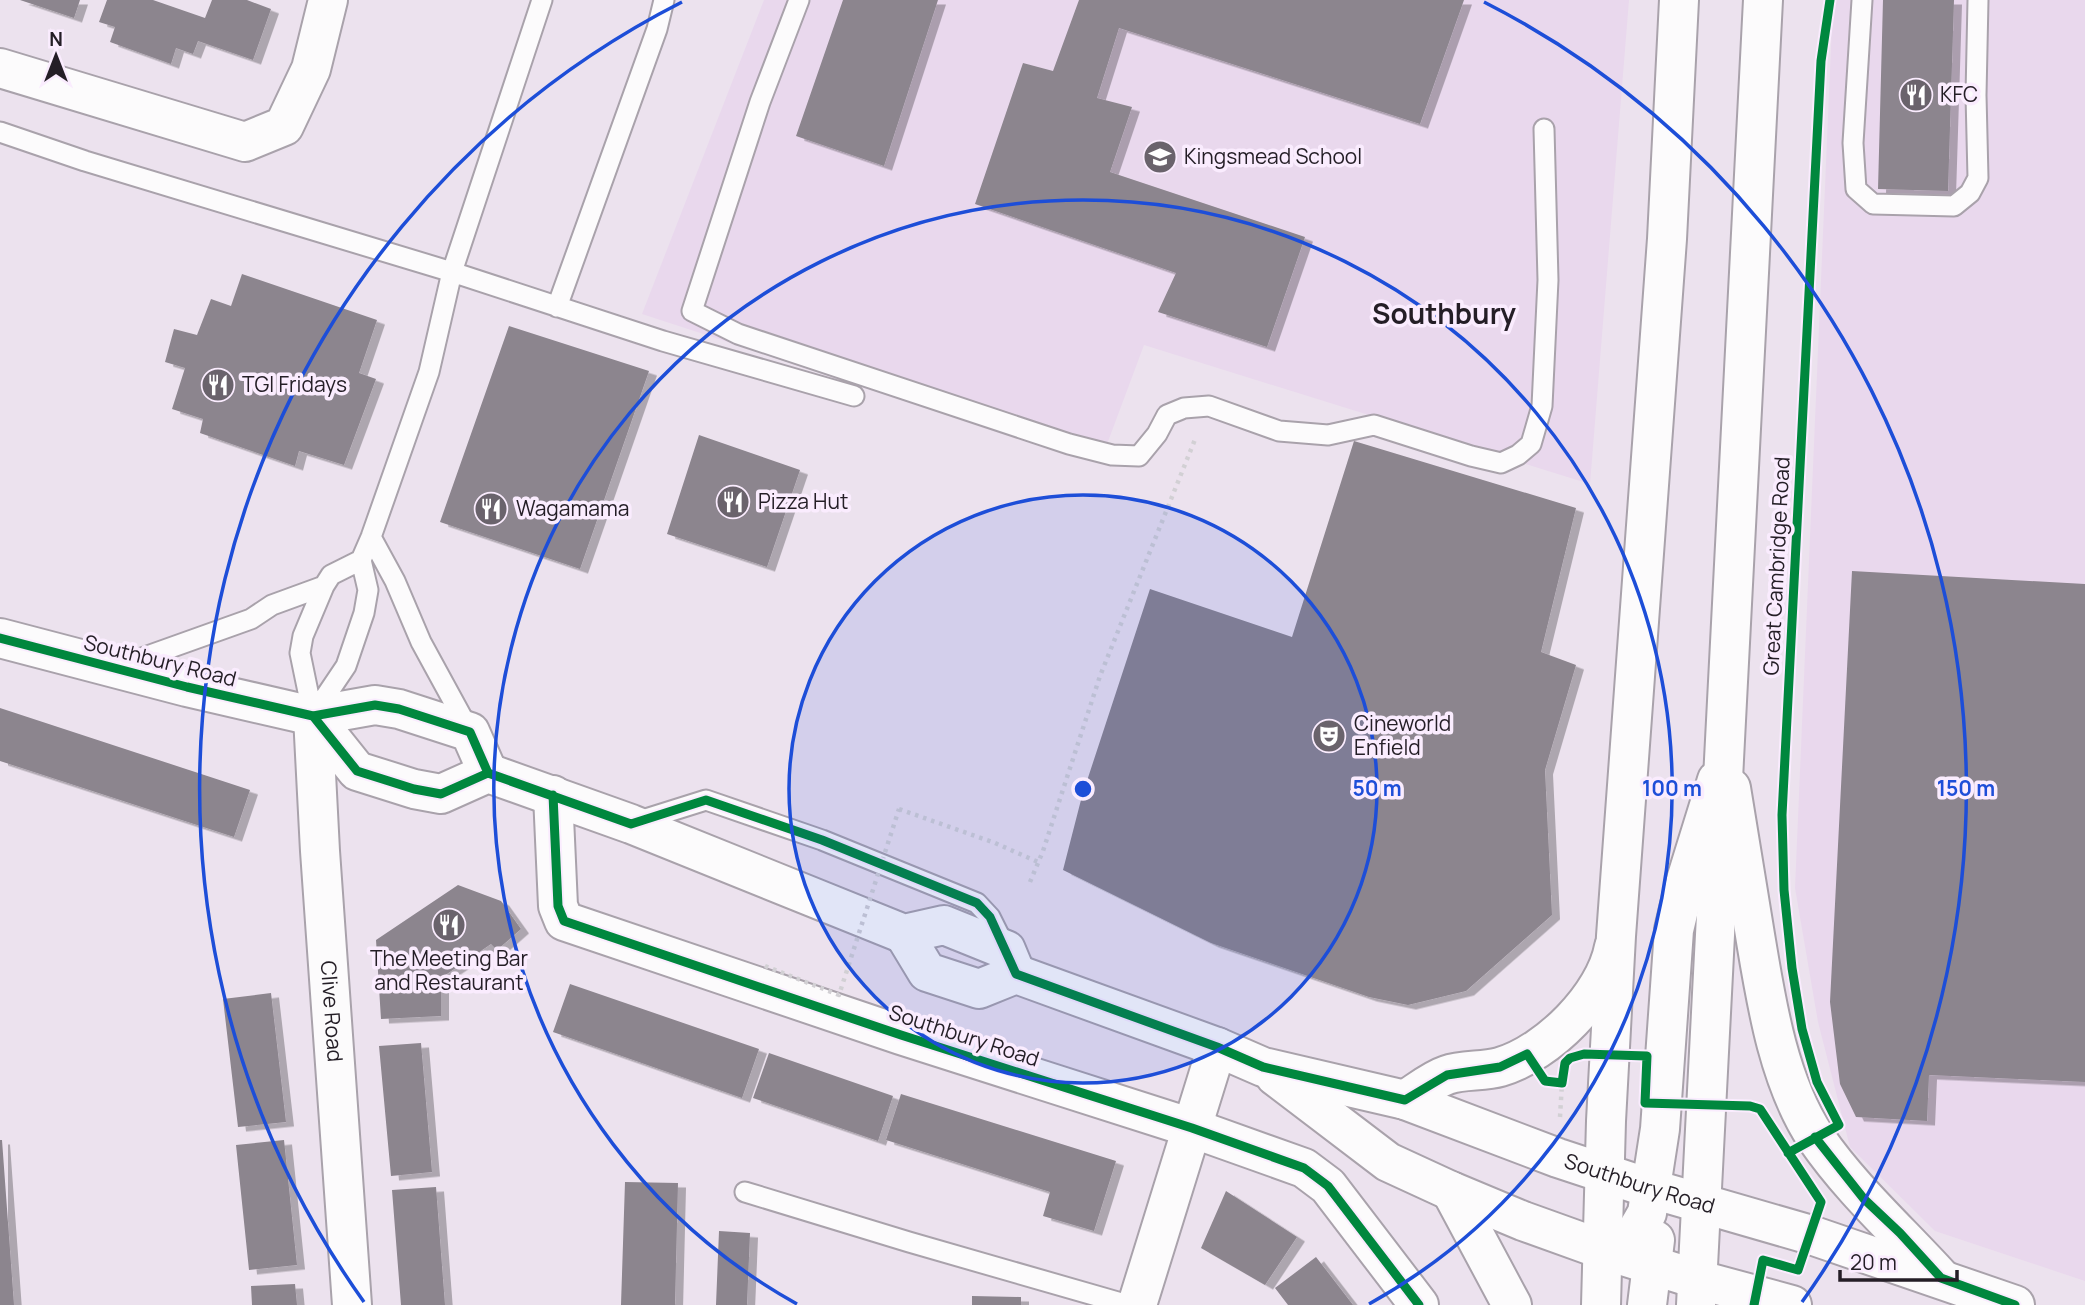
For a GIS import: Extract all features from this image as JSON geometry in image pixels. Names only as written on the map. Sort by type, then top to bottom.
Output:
[{"type":"main road","points":[[0,68],[245,142],[284,127],[310,69],[328,0]]},
{"type":"main road","points":[[1601,1305],[1601,1249],[1616,936],[1667,239],[1679,0]]},
{"type":"main road","name":"Great Cambridge Road","points":[[1696,1292],[1763,0]]},
{"type":"main road","name":"Southbury Road","points":[[0,638],[313,716],[375,705],[399,709],[470,732]]},
{"type":"main road","points":[[313,716],[357,771],[414,789],[441,794],[488,773],[470,732]]},
{"type":"main road","name":"Clive Road","points":[[313,716],[352,1305]]},
{"type":"main road","points":[[1601,1249],[1619,1245],[1636,1232],[1647,1213],[1660,1129],[1674,930],[1686,880],[1725,755]]},
{"type":"main road","points":[[1725,755],[1773,1033],[1800,1109],[1815,1137],[1864,1199],[1941,1278]]},
{"type":"main road","name":"Southbury Road","points":[[488,773],[631,824],[904,934],[944,925],[1011,962],[1263,1068],[1405,1100],[1606,1174],[1811,1235],[2015,1305]]},
{"type":"main road","name":"Southbury Road","points":[[553,795],[558,906],[564,921],[901,1035],[1192,1128],[1304,1168],[1328,1186],[1419,1305]]},
{"type":"main road","points":[[1405,1100],[1447,1075],[1500,1067],[1551,1038],[1584,1006],[1606,971],[1616,936]]},
{"type":"main road","points":[[1137,1305],[1217,1047]]},
{"type":"main road","name":"Southbury Road","points":[[1263,1068],[1388,1163],[1523,1222],[1650,1264],[1696,1292],[1792,1305]]},
{"type":"main road","points":[[1451,1191],[1512,1305]]},
{"type":"main road","points":[[1647,1305],[1654,1240],[1664,1223],[1681,1209],[1701,1202]]},
{"type":"lane","points":[[313,716],[346,666],[364,613],[368,590],[361,560],[429,372],[452,272],[542,0]]},
{"type":"lane","points":[[557,307],[657,29],[664,0]]},
{"type":"lane","points":[[799,0],[760,102],[692,311],[738,334],[1069,444],[1112,455],[1139,456],[1157,434],[1167,415],[1184,408],[1209,406],[1279,431],[1328,435],[1374,425],[1501,463],[1517,455],[1531,444],[1542,406],[1548,280],[1544,129]]},
{"type":"lane","points":[[1862,0],[1853,144],[1856,189],[1872,204],[1955,206],[1970,193],[1978,178],[1978,0]]},
{"type":"lane","points":[[0,132],[452,272],[663,341],[854,396]]},
{"type":"lane","points":[[371,537],[395,581],[417,634],[470,732]]},
{"type":"lane","points":[[313,716],[300,653],[303,636],[331,575],[361,560]]},
{"type":"lane","points":[[114,668],[251,619],[272,606],[324,586]]},
{"type":"lane","points":[[631,824],[705,800],[822,840],[977,903],[990,917],[1011,962]]},
{"type":"lane","points":[[745,1192],[1128,1305]]},
{"type":"path","points":[[1030,882],[1100,676],[1209,406]]},
{"type":"path","points":[[765,966],[839,995],[899,809],[995,843],[1038,862]]},
{"type":"path","points":[[1527,1054],[1545,1081],[1562,1083]]},
{"type":"path","points":[[1559,1128],[1562,1070],[1570,1058],[1584,1054],[1610,1055]]},
{"type":"shaded area","name":"Kingsmead School","points":[[764,0],[1629,0],[1590,484],[1144,345],[1100,463],[642,314]]},
{"type":"shaded area","points":[[1833,0],[2085,0],[2085,1281],[1935,1231],[1850,1147],[1818,1022],[1795,888]]},
{"type":"building","points":[[20,0],[80,0],[74,18]]},
{"type":"building","points":[[107,0],[153,0],[205,18],[212,0],[247,0],[271,9],[253,60],[198,41],[193,54],[176,48],[171,64],[110,42],[115,27],[99,22]]},
{"type":"building","points":[[843,0],[938,0],[884,166],[796,136]]},
{"type":"building","points":[[1079,0],[1464,0],[1420,124],[1119,28],[1097,98],[1132,107],[1110,172],[1305,237],[1267,347],[1158,312],[1176,273],[975,204],[1023,63],[1053,71]]},
{"type":"building","name":"KFC","points":[[1883,0],[1954,0],[1948,191],[1878,189]]},
{"type":"building","points":[[242,274],[377,320],[359,373],[376,379],[344,465],[299,451],[295,466],[200,433],[203,419],[172,409],[185,368],[165,362],[174,329],[197,335],[211,299],[231,306]]},
{"type":"building","points":[[509,326],[649,371],[580,569],[440,522]]},
{"type":"building","name":"Pizza Hut","points":[[699,435],[800,470],[767,567],[667,534]]},
{"type":"building","name":"Cineworld Enfield","points":[[1354,441],[1576,508],[1541,652],[1576,665],[1545,770],[1552,915],[1466,991],[1408,1005],[1369,997],[1211,943],[1063,870],[1082,796],[1150,589],[1292,637]]},
{"type":"building","points":[[1852,571],[2085,584],[2085,1082],[1929,1075],[1927,1121],[1856,1117],[1840,1084],[1830,1002]]},
{"type":"building","points":[[0,708],[250,790],[234,837],[0,761]]},
{"type":"building","points":[[458,885],[501,901],[521,929],[497,950],[491,944],[441,978],[441,1016],[381,1019],[376,940]]},
{"type":"building","points":[[570,984],[759,1049],[742,1098],[553,1032]]},
{"type":"building","points":[[271,993],[286,1122],[238,1127],[223,999]]},
{"type":"building","points":[[421,1043],[432,1172],[391,1176],[379,1046]]},
{"type":"building","points":[[769,1053],[893,1096],[878,1141],[753,1098]]},
{"type":"building","points":[[901,1094],[1116,1161],[1094,1231],[1043,1216],[1050,1192],[886,1140]]},
{"type":"building","points":[[2,1140],[14,1305],[0,1305]]},
{"type":"building","points":[[284,1140],[297,1265],[249,1270],[236,1145]]},
{"type":"building","points":[[625,1182],[678,1183],[675,1305],[621,1305]]},
{"type":"building","points":[[436,1187],[445,1305],[401,1305],[392,1190]]},
{"type":"building","points":[[1226,1191],[1297,1237],[1265,1285],[1201,1248]]},
{"type":"building","points":[[719,1231],[750,1233],[747,1305],[716,1305]]},
{"type":"building","points":[[1316,1257],[1353,1305],[1288,1305],[1275,1288]]},
{"type":"building","points":[[295,1284],[297,1305],[252,1305],[251,1286]]},
{"type":"building","points":[[972,1296],[1021,1297],[1021,1305],[972,1305]]},
{"type":"cycle path","points":[[1788,1153],[1839,1125],[1817,1082],[1802,1029],[1784,890],[1782,815],[1821,61],[1830,0]]},
{"type":"cycle path","points":[[0,638],[187,687],[313,716],[375,705],[399,709],[470,732],[488,773]]},
{"type":"cycle path","points":[[313,716],[357,771],[414,789],[441,794],[488,773],[631,824],[706,800],[822,840],[977,903],[990,917],[1016,974],[1217,1047],[1263,1067],[1405,1100],[1447,1075],[1500,1067],[1527,1054],[1545,1081],[1562,1083],[1565,1063],[1570,1058],[1584,1054],[1647,1056],[1645,1103],[1750,1106],[1760,1109],[1821,1202],[1798,1270],[1763,1260],[1754,1305]]},
{"type":"cycle path","points":[[553,795],[558,906],[564,921],[901,1035],[1192,1128],[1304,1168],[1328,1186],[1419,1305]]},
{"type":"cycle path","points":[[1815,1137],[1864,1199],[1941,1278],[2015,1305]]},
{"type":"place","name":"KFC","points":[[1916,95]]},
{"type":"place","name":"Kingsmead School","points":[[1160,157]]},
{"type":"place","name":"TGI Fridays","points":[[218,385]]},
{"type":"place","name":"Pizza Hut","points":[[733,502]]},
{"type":"place","name":"Wagamama","points":[[491,509]]},
{"type":"place","name":"Cineworld Enfield","points":[[1329,736]]},
{"type":"place","name":"The Meeting Bar and Restaurant","points":[[449,925]]},
{"type":"district","name":"Southbury","points":[[1444,314]]}]
